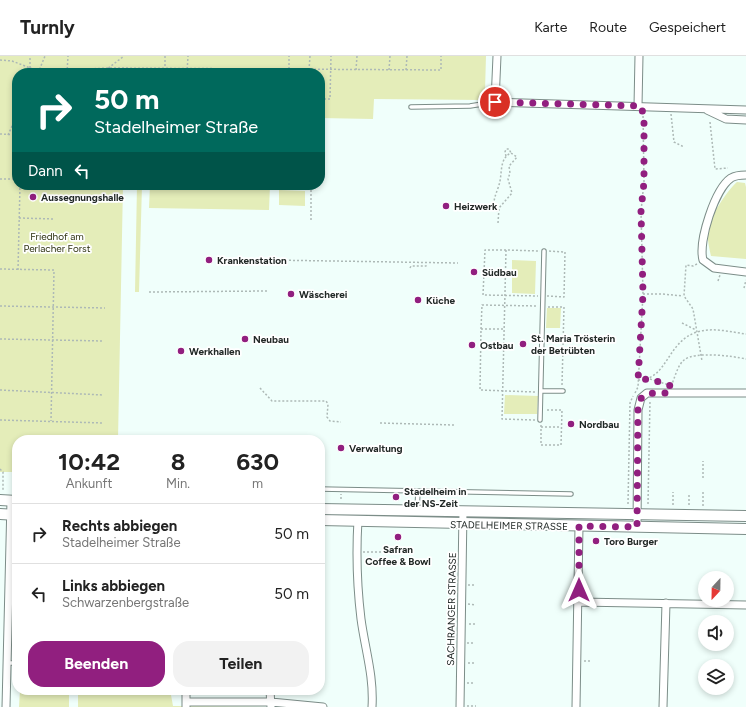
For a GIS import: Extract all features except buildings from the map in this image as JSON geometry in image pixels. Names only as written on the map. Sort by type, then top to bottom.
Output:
[{"type":"main road","points":[[1,495],[12,500]]},
{"type":"main road","name":"STADELHEIMER STRASSE","points":[[325,508],[746,516]]},
{"type":"main road","points":[[0,514],[12,515]]},
{"type":"main road","name":"STADELHEIMER STRASSE","points":[[325,520],[746,529]]},
{"type":"street","points":[[497,56],[495,102],[746,110]]},
{"type":"street","points":[[639,56],[640,106]]},
{"type":"street","points":[[703,108],[726,119],[746,120]]},
{"type":"street","points":[[746,175],[730,178],[715,203],[703,234],[702,249],[703,260],[714,268],[746,272]]},
{"type":"street","points":[[637,527],[638,410],[641,398],[648,393],[670,389],[746,393]]},
{"type":"street","name":"SACHRANGER STRASSE","points":[[463,511],[463,707]]},
{"type":"street","points":[[358,520],[357,551],[361,620],[372,676],[372,707]]},
{"type":"street","points":[[576,707],[579,602],[579,526]]},
{"type":"street","points":[[6,707],[12,557]]},
{"type":"street","points":[[579,602],[746,605]]},
{"type":"street","points":[[663,707],[666,603]]},
{"type":"street","points":[[186,704],[271,704],[323,707]]},
{"type":"lane","points":[[411,107],[470,106],[495,102]]},
{"type":"lane","points":[[540,420],[544,251]]},
{"type":"lane","points":[[541,391],[562,391]]},
{"type":"lane","points":[[325,489],[571,494]]},
{"type":"lane","points":[[417,510],[418,491]]},
{"type":"lane","points":[[7,663],[12,663]]},
{"type":"path","points":[[12,56],[12,61]]},
{"type":"path","points":[[0,60],[12,61],[30,68],[30,56]]},
{"type":"path","points":[[40,68],[45,56]]},
{"type":"path","points":[[68,56],[68,68]]},
{"type":"path","points":[[109,68],[124,56]]},
{"type":"path","points":[[165,56],[165,68]]},
{"type":"path","points":[[109,68],[187,68],[188,56]]},
{"type":"path","points":[[289,56],[289,68]]},
{"type":"path","points":[[310,56],[310,68]]},
{"type":"path","points":[[325,99],[330,99],[331,56]]},
{"type":"path","points":[[356,56],[356,70]]},
{"type":"path","points":[[389,70],[390,56]]},
{"type":"path","points":[[406,70],[407,56]]},
{"type":"path","points":[[325,70],[441,70],[441,56]]},
{"type":"path","points":[[628,504],[630,403],[638,387],[643,294],[641,211],[644,182],[644,117],[640,106]]},
{"type":"path","points":[[671,108],[674,142],[684,147]]},
{"type":"path","points":[[710,122],[715,169],[728,168]]},
{"type":"path","points":[[8,135],[12,127]]},
{"type":"path","points":[[0,134],[12,135]]},
{"type":"path","points":[[498,212],[494,206],[494,200],[500,182],[502,167],[506,156],[504,152],[506,148],[517,157],[509,166],[510,173],[508,179],[512,193],[504,200],[498,212],[498,223]]},
{"type":"path","points":[[506,156],[511,153]]},
{"type":"path","points":[[0,179],[12,180]]},
{"type":"path","points":[[18,270],[20,190]]},
{"type":"path","points":[[311,190],[311,220]]},
{"type":"path","points":[[19,218],[56,219]]},
{"type":"path","points":[[484,250],[506,250],[564,252],[564,297],[483,295],[484,250]]},
{"type":"path","points":[[506,250],[502,419],[540,420],[541,445],[561,445],[562,410],[540,410]]},
{"type":"path","points":[[269,260],[458,263]]},
{"type":"path","points":[[702,361],[693,309],[684,296],[686,265],[693,266],[703,260]]},
{"type":"path","points":[[410,268],[411,266],[426,266],[426,262]]},
{"type":"path","points":[[0,269],[54,270],[51,421]]},
{"type":"path","points":[[744,288],[746,279]]},
{"type":"path","points":[[149,292],[267,291]]},
{"type":"path","points":[[643,294],[684,296]]},
{"type":"path","points":[[541,391],[480,390],[482,305],[564,307],[562,391]]},
{"type":"path","points":[[0,306],[105,308]]},
{"type":"path","points":[[682,323],[696,331]]},
{"type":"path","points":[[481,329],[504,329]]},
{"type":"path","points":[[650,379],[664,365],[677,343],[696,331],[716,330],[746,334]]},
{"type":"path","points":[[0,339],[104,341]]},
{"type":"path","points":[[638,380],[650,379],[670,389],[684,360],[702,356],[729,356],[746,359]]},
{"type":"path","points":[[729,356],[729,361]]},
{"type":"path","points":[[260,388],[272,401],[326,401],[328,404],[327,417],[330,421],[341,422]]},
{"type":"path","points":[[0,390],[103,395]]},
{"type":"path","points":[[648,393],[650,400],[648,504]]},
{"type":"path","points":[[0,420],[103,423]]},
{"type":"path","points":[[380,423],[454,425]]},
{"type":"path","points":[[541,427],[562,428]]},
{"type":"path","points":[[703,478],[704,461]]},
{"type":"path","points":[[0,469],[3,472],[1,495]]},
{"type":"path","points":[[673,492],[673,505]]},
{"type":"path","points":[[703,492],[703,506]]},
{"type":"path","points":[[689,493],[689,505]]},
{"type":"path","points":[[357,551],[382,552]]},
{"type":"path","points":[[468,585],[476,585]]},
{"type":"path","points":[[468,604],[476,605]]},
{"type":"path","points":[[468,624],[476,624]]},
{"type":"path","points":[[468,643],[475,643]]},
{"type":"path","points":[[467,663],[474,663]]},
{"type":"path","points":[[467,683],[473,683]]},
{"type":"path","points":[[463,707],[476,706]]},
{"type":"green space","name":"Friedhof am Perlacher Forst","points":[[0,56],[486,56],[485,91],[492,92],[490,98],[483,100],[374,99],[373,119],[325,118],[325,68],[12,68],[12,190],[123,190],[118,435],[12,435],[12,472],[0,472]]},
{"type":"green space","points":[[737,182],[745,183],[746,187],[746,259],[711,256],[708,236],[709,224],[720,204]]},
{"type":"green space","points":[[137,190],[142,190],[139,292],[135,292]]},
{"type":"green space","points":[[150,190],[270,190],[269,210],[149,208]]},
{"type":"green space","points":[[279,190],[305,191],[305,206],[279,205]]},
{"type":"green space","points":[[512,260],[536,261],[535,294],[512,293]]},
{"type":"green space","points":[[547,308],[561,308],[560,328],[546,328]]},
{"type":"green space","points":[[505,395],[538,396],[537,414],[504,414]]},
{"type":"green space","points":[[20,695],[69,695],[69,707],[19,707]]},
{"type":"green space","points":[[78,695],[171,695],[173,706],[271,707],[78,707]]},
{"type":"place","name":"Aussegnungshalle","points":[[33,197]]},
{"type":"place","name":"Heizwerk","points":[[446,206]]},
{"type":"place","name":"Krankenstation","points":[[209,260]]},
{"type":"place","name":"Südbau","points":[[474,272]]},
{"type":"place","name":"Wäscherei","points":[[291,294]]},
{"type":"place","name":"Küche","points":[[418,300]]},
{"type":"place","name":"Neubau","points":[[245,339]]},
{"type":"place","name":"St. Maria Trösterin der Betrübten","points":[[523,344]]},
{"type":"place","name":"Ostbau","points":[[472,345]]},
{"type":"place","name":"Werkhallen","points":[[181,351]]},
{"type":"place","name":"Nordbau","points":[[571,424]]},
{"type":"place","name":"Verwaltung","points":[[341,448]]},
{"type":"place","name":"Stadelheim in der NS-Zeit","points":[[396,497]]},
{"type":"place","name":"Safran Coffee & Bowl","points":[[398,537]]},
{"type":"place","name":"Toro Burger","points":[[596,541]]},
{"type":"route","points":[[495,102],[641,106],[644,117],[644,182],[641,211],[643,294],[638,380],[650,379],[671,386],[669,393],[648,393],[643,395],[638,403],[637,527],[579,526],[579,590]]}]
